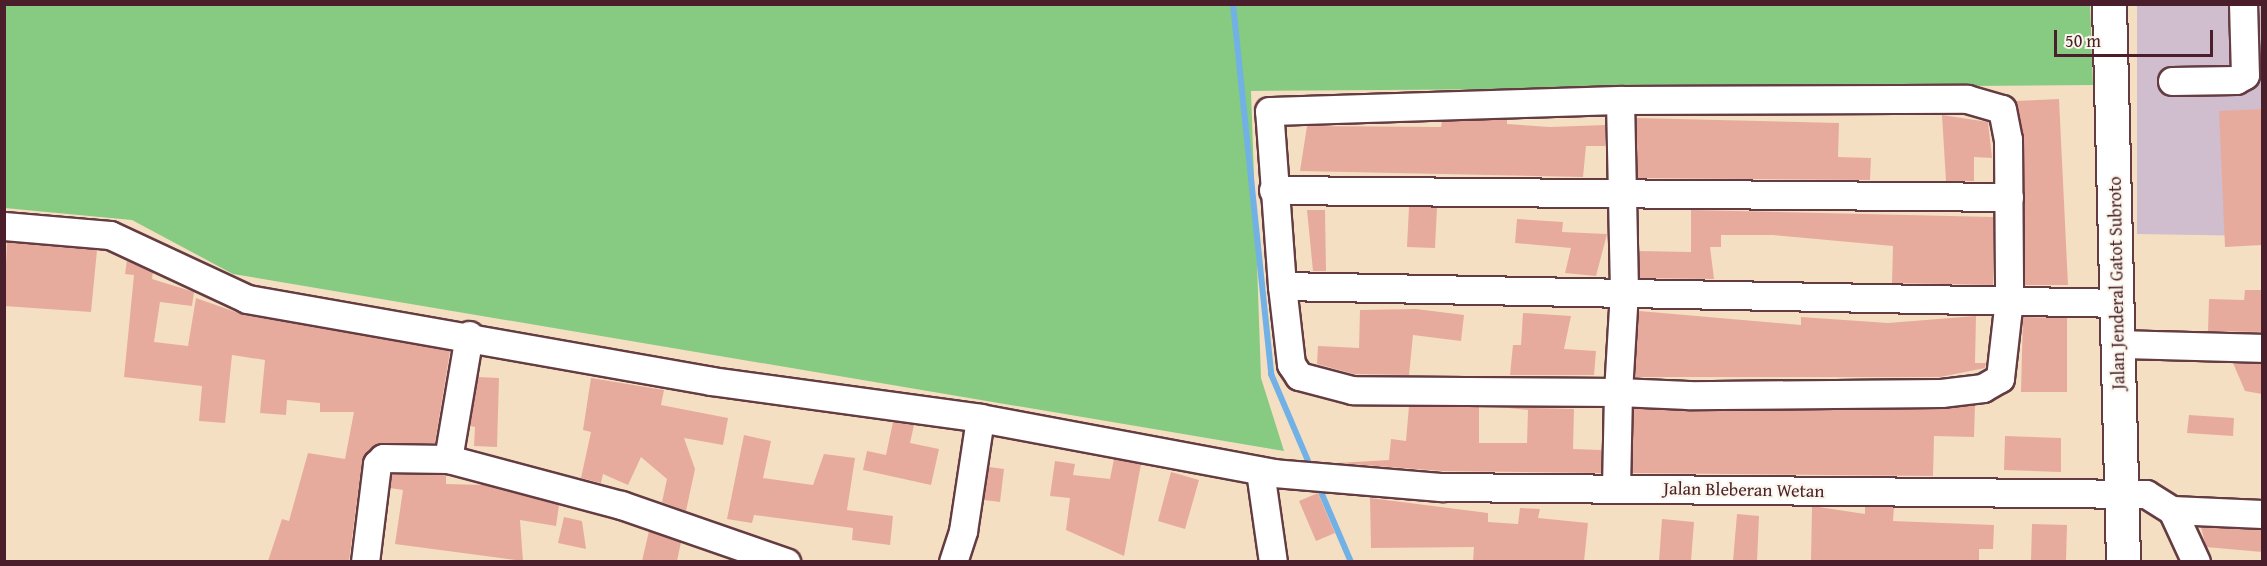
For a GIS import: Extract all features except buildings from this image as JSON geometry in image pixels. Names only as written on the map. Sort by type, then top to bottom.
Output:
[{"type":"highway","name":"Jalan Jenderal Gatot Subroto","points":[[2109,4],[2120,344],[2123,561]]},
{"type":"street","points":[[2172,81],[2236,80],[2245,75],[2243,4]]},
{"type":"street","points":[[1967,99],[2002,109],[2006,118],[2009,299],[2002,374],[1983,388],[1917,393],[1352,390],[1312,383],[1291,364],[1267,122],[1269,111],[1277,108],[1620,100],[1967,99]]},
{"type":"street","points":[[1616,488],[1618,392],[1624,291],[1620,100]]},
{"type":"street","points":[[1273,190],[2008,197]]},
{"type":"street","name":"Jalan Bleberan Wetan","points":[[4,226],[110,235],[247,299],[469,335],[711,381],[980,418],[1266,472],[1367,482],[1616,488],[2146,494],[2172,510]]},
{"type":"street","points":[[1282,286],[1624,291],[2118,303]]},
{"type":"street","points":[[448,459],[469,335]]},
{"type":"street","points":[[2120,344],[2262,348]]},
{"type":"street","points":[[953,561],[963,531],[980,418]]},
{"type":"street","points":[[365,561],[377,464],[383,458],[448,459],[621,505],[786,561]]},
{"type":"street","points":[[1266,472],[1274,561]]},
{"type":"street","points":[[2196,561],[2172,510],[2262,514]]},
{"type":"shaded area","points":[[2137,5],[2262,5],[2262,236],[2137,234]]},
{"type":"green space","points":[[2090,4],[2093,85],[1251,91],[1261,378],[1284,451],[233,274],[132,220],[5,208],[4,5]]},
{"type":"waterway","points":[[1233,4],[1271,374],[1311,468]]},
{"type":"waterway","points":[[1318,485],[1351,562]]}]
